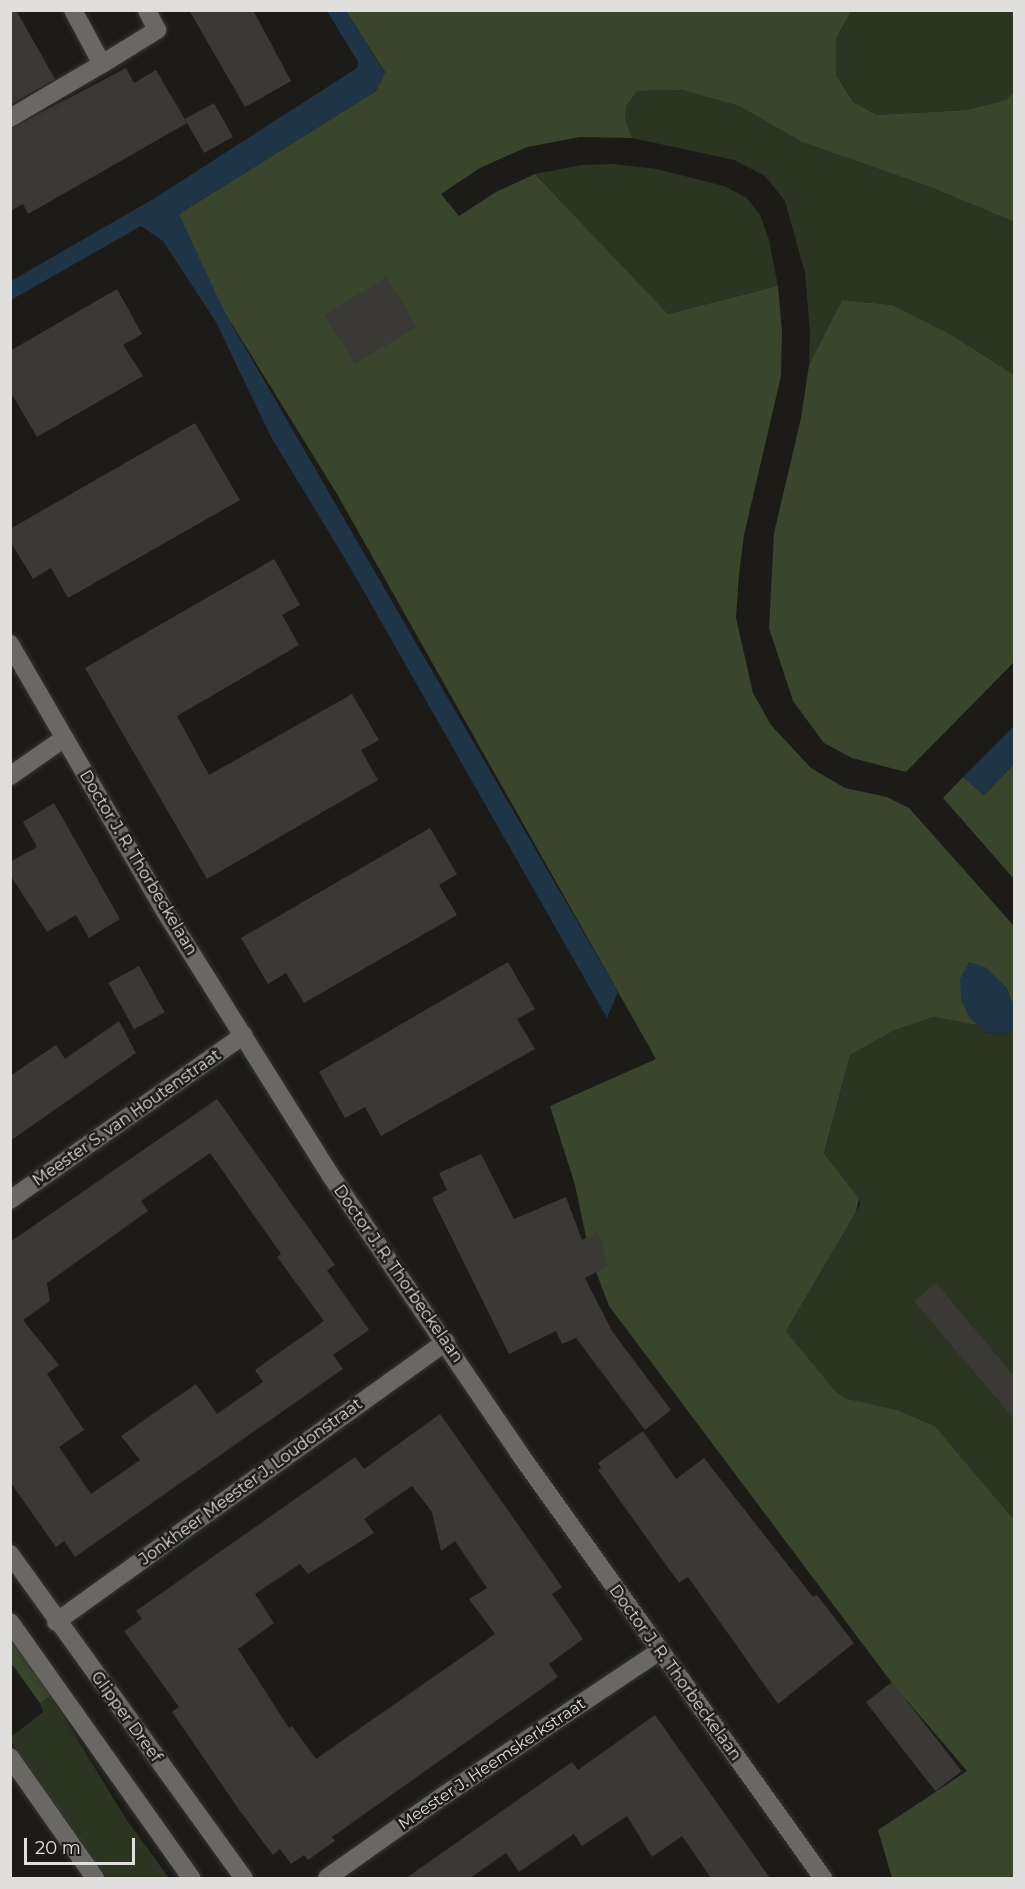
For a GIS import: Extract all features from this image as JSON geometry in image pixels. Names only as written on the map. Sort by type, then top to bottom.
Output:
[{"type":"street","points":[[73,10],[102,64]]},
{"type":"street","points":[[10,118],[158,30],[147,10]]},
{"type":"street","name":"Doctor J. R. Thorbeckelaan","points":[[10,644],[63,739],[331,1176],[660,1651],[823,1878]]},
{"type":"street","points":[[10,777],[63,739]]},
{"type":"street","name":"Meester S. van Houtenstraat","points":[[10,1200],[244,1035]]},
{"type":"street","name":"Jonkheer Meester J. Loudonstraat","points":[[56,1622],[446,1342]]},
{"type":"street","name":"Glipper Dreef","points":[[10,1554],[56,1622],[244,1878]]},
{"type":"street","points":[[10,1622],[191,1878]]},
{"type":"street","name":"Meester J. Heemskerkstraat","points":[[327,1878],[442,1796],[660,1651]]},
{"type":"street","points":[[10,1757],[95,1878]]},
{"type":"green space","points":[[346,11],[851,11],[836,39],[836,75],[853,102],[877,115],[966,110],[1006,100],[1014,91],[1014,222],[933,188],[802,142],[739,106],[682,90],[637,91],[627,105],[625,117],[632,138],[580,137],[527,147],[480,168],[441,194],[459,216],[494,193],[535,174],[668,314],[778,286],[782,332],[781,376],[744,535],[736,618],[753,693],[771,725],[811,768],[845,788],[887,797],[909,808],[1014,926],[1014,1007],[1006,987],[969,1017],[978,1025],[933,1017],[893,1031],[850,1055],[824,1154],[859,1198],[856,1212],[786,1331],[836,1392],[847,1399],[897,1410],[935,1426],[1014,1520],[1014,1878],[892,1878],[878,1830],[967,1771],[892,1683],[609,1306],[590,1256],[575,1185],[550,1106],[656,1059],[337,494],[225,313],[184,229],[179,214],[376,91],[385,72]]},
{"type":"green space","points":[[851,11],[1014,11],[1014,91],[1006,100],[966,110],[877,115],[853,102],[836,75],[836,39]]},
{"type":"green space","points":[[682,90],[739,106],[802,142],[933,188],[1014,222],[1014,375],[894,305],[842,300],[809,365],[810,331],[805,273],[785,201],[765,176],[734,160],[632,138],[625,117],[627,105],[637,91]]},
{"type":"green space","points":[[613,164],[657,169],[724,186],[747,198],[760,215],[769,240],[778,286],[668,314],[535,174],[582,165]]},
{"type":"green space","points":[[842,300],[893,305],[951,335],[1014,375],[1014,662],[906,772],[852,758],[824,743],[793,701],[769,628],[774,533],[801,418],[809,365]]},
{"type":"green space","points":[[1014,764],[1014,879],[943,798],[963,777],[984,795]]},
{"type":"green space","points":[[933,1017],[978,1025],[985,1032],[1008,1034],[1014,1021],[1014,1520],[935,1426],[897,1410],[847,1400],[836,1392],[786,1331],[860,1205],[859,1198],[824,1155],[850,1055],[893,1031]]},
{"type":"green space","points":[[10,1634],[51,1696],[40,1703],[11,1663]]},
{"type":"green space","points":[[51,1696],[126,1819],[169,1878],[107,1878],[11,1742],[11,1737],[43,1712],[40,1703]]},
{"type":"water","points":[[327,11],[346,11],[385,73],[376,91],[179,214],[225,313],[618,992],[607,1018],[347,562],[271,437],[216,322],[163,241],[141,226],[11,300],[11,281],[155,198],[357,68],[358,62]]},
{"type":"water","points":[[1014,726],[1014,764],[984,795],[963,777]]},
{"type":"water","points":[[969,962],[985,967],[1006,987],[1014,1007],[1014,1027],[1008,1034],[985,1032],[969,1017],[961,999],[960,979]]},
{"type":"building","points":[[10,10],[16,10],[55,79],[10,105]]},
{"type":"building","points":[[189,10],[253,10],[291,81],[245,107]]},
{"type":"building","points":[[126,68],[134,83],[156,70],[187,123],[28,214],[23,204],[10,211],[10,129]]},
{"type":"building","points":[[214,103],[233,137],[204,153],[185,119]]},
{"type":"building","points":[[387,277],[417,327],[354,364],[324,315]]},
{"type":"building","points":[[117,289],[142,334],[123,345],[143,376],[37,437],[10,391],[10,351]]},
{"type":"building","points":[[195,423],[240,500],[68,598],[51,568],[33,579],[10,541],[10,529]]},
{"type":"building","points":[[274,559],[300,605],[282,615],[299,645],[177,716],[209,775],[352,694],[379,740],[361,750],[378,780],[207,879],[85,668]]},
{"type":"building","points":[[54,803],[120,919],[89,938],[76,915],[47,932],[10,875],[10,862],[37,847],[23,822]]},
{"type":"building","points":[[430,828],[457,874],[439,885],[457,915],[304,1003],[286,973],[268,984],[241,938]]},
{"type":"building","points":[[508,962],[535,1009],[517,1019],[535,1049],[381,1136],[365,1107],[345,1118],[319,1072]]},
{"type":"building","points":[[139,966],[165,1012],[134,1029],[108,983]]},
{"type":"building","points":[[119,1021],[136,1053],[10,1141],[10,1076],[56,1045],[65,1059]]},
{"type":"building","points":[[217,1099],[335,1265],[327,1270],[369,1330],[333,1355],[343,1369],[75,1557],[64,1541],[56,1547],[10,1482],[10,1242]],"holes":[[[210,1153],[281,1254],[277,1257],[324,1321],[255,1370],[263,1382],[217,1414],[196,1384],[121,1436],[140,1460],[91,1494],[59,1447],[84,1430],[47,1374],[59,1365],[23,1320],[50,1301],[47,1283],[148,1211],[141,1201]]]},
{"type":"building","points":[[481,1154],[514,1219],[566,1197],[582,1240],[598,1231],[608,1266],[585,1278],[612,1331],[671,1410],[645,1430],[576,1338],[562,1344],[556,1331],[509,1354],[432,1198],[447,1190],[439,1173]]},
{"type":"building","points":[[936,1283],[1014,1376],[1014,1419],[914,1301]]},
{"type":"building","points":[[440,1414],[562,1587],[552,1594],[583,1639],[549,1664],[558,1677],[332,1837],[335,1841],[308,1860],[304,1855],[291,1864],[280,1849],[273,1855],[240,1811],[172,1712],[179,1707],[124,1631],[142,1619],[136,1611],[355,1457],[364,1469]],"holes":[[[412,1486],[432,1512],[441,1551],[455,1541],[487,1588],[469,1599],[495,1634],[316,1759],[292,1726],[289,1728],[238,1649],[274,1623],[255,1594],[300,1564],[308,1574],[374,1533],[364,1519]]]},
{"type":"building","points":[[643,1431],[676,1479],[704,1458],[813,1597],[817,1595],[854,1643],[778,1704],[688,1577],[679,1583],[598,1470],[601,1468],[598,1463]]},
{"type":"building","points":[[892,1682],[962,1771],[936,1791],[866,1702]]},
{"type":"building","points":[[655,1715],[770,1878],[711,1878],[682,1836],[652,1857],[627,1816],[582,1846],[574,1834],[519,1872],[506,1853],[470,1878],[406,1878],[572,1762],[578,1770]]}]
